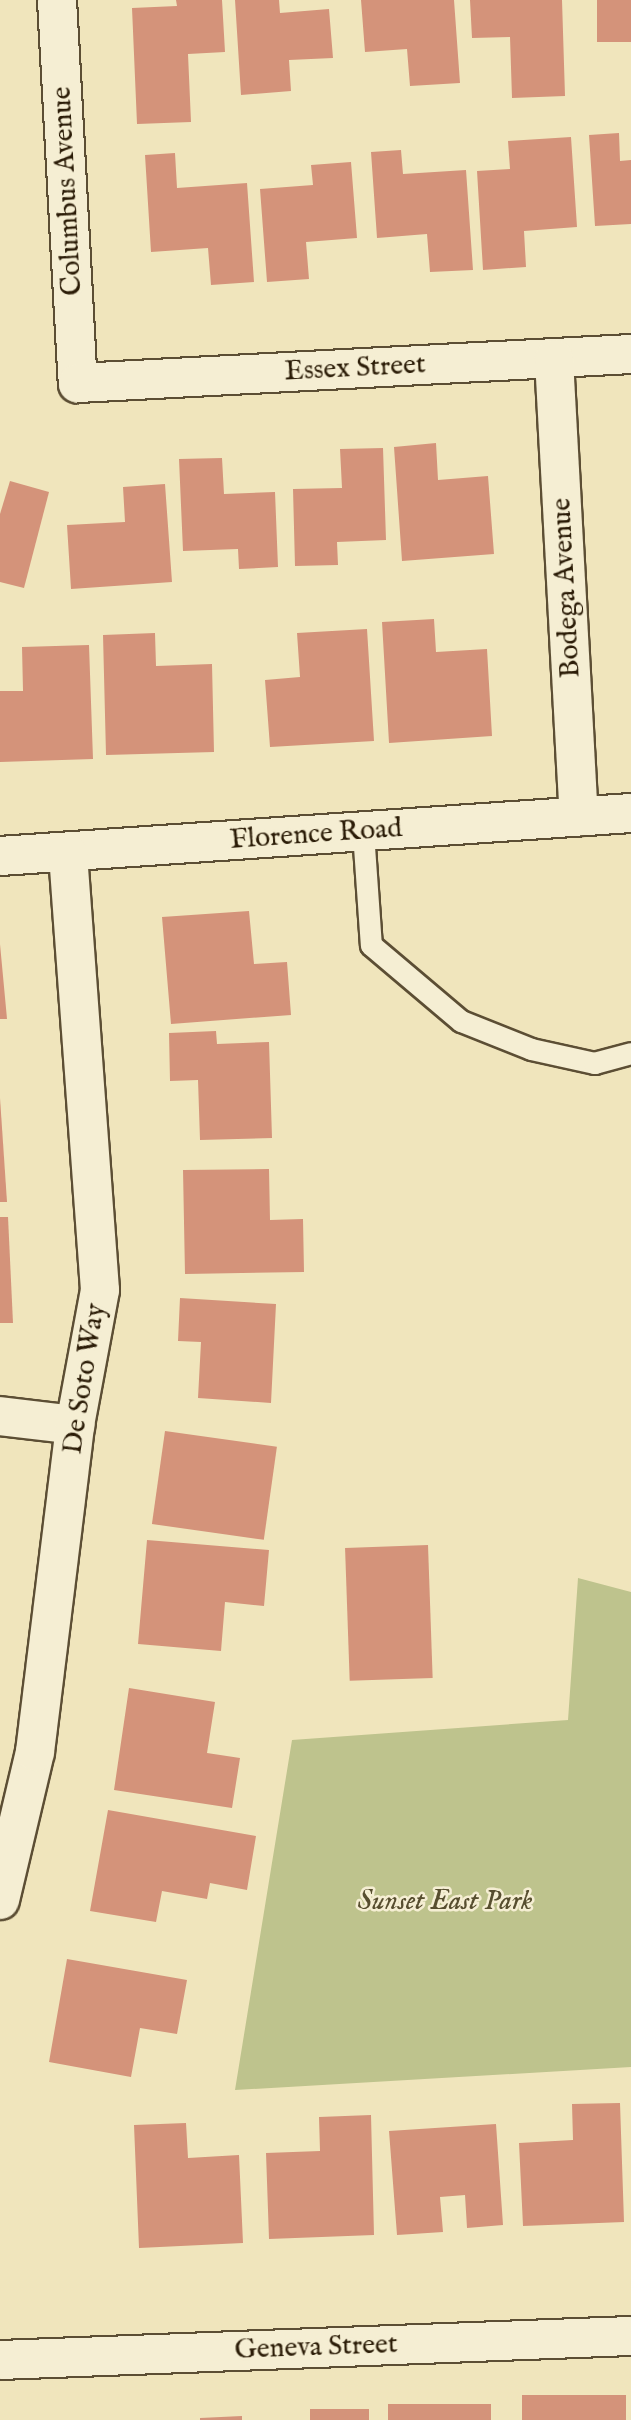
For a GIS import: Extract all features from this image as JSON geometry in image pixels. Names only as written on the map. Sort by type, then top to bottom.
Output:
[{"type":"street","name":"Columbus Avenue","points":[[57,0],[78,383]]},
{"type":"street","name":"Essex Street","points":[[78,383],[631,354]]},
{"type":"street","name":"Bodega Avenue","points":[[554,359],[579,816]]},
{"type":"street","name":"Florence Road","points":[[0,856],[631,813]]},
{"type":"street","name":"De Soto Way","points":[[0,1900],[35,1752],[75,1424],[100,1290],[68,853]]},
{"type":"street","points":[[0,1416],[75,1424]]},
{"type":"street","name":"Geneva Street","points":[[0,2360],[631,2336]]},
{"type":"lane","points":[[363,832],[371,945],[461,1021],[531,1049],[594,1063],[631,1053]]},
{"type":"green space","name":"Sunset East Park","points":[[578,1578],[631,1592],[631,2067],[235,2090],[292,1740],[568,1720]]},
{"type":"building","points":[[176,0],[222,0],[225,52],[188,54],[191,122],[137,124],[132,8],[177,6]]},
{"type":"building","points":[[235,0],[279,0],[280,13],[329,9],[333,58],[289,60],[291,91],[241,95]]},
{"type":"building","points":[[361,0],[454,0],[460,83],[410,86],[407,49],[365,52]]},
{"type":"building","points":[[470,0],[562,0],[565,96],[512,98],[510,37],[472,38]]},
{"type":"building","points":[[597,0],[631,0],[631,42],[597,42]]},
{"type":"building","points":[[619,133],[620,161],[631,160],[631,224],[595,226],[589,135]]},
{"type":"building","points":[[571,137],[577,227],[524,231],[526,267],[483,270],[477,171],[510,169],[508,141]]},
{"type":"building","points":[[401,150],[403,174],[466,170],[473,270],[430,272],[427,234],[377,238],[371,152]]},
{"type":"building","points":[[175,153],[177,188],[247,183],[254,282],[211,285],[208,248],[151,252],[145,155]]},
{"type":"building","points":[[351,162],[357,238],[306,242],[309,279],[267,282],[260,189],[313,185],[311,165]]},
{"type":"building","points":[[436,443],[438,480],[488,476],[494,554],[402,561],[394,447]]},
{"type":"building","points":[[383,448],[386,540],[337,542],[338,565],[295,566],[293,489],[342,488],[340,449]]},
{"type":"building","points":[[222,458],[224,494],[275,492],[278,567],[239,569],[238,549],[183,551],[179,459]]},
{"type":"building","points":[[10,481],[49,492],[24,588],[0,582],[0,514]]},
{"type":"building","points":[[165,484],[172,582],[71,589],[67,525],[125,522],[123,487]]},
{"type":"building","points":[[434,619],[436,652],[487,649],[492,736],[389,743],[382,622]]},
{"type":"building","points":[[367,629],[374,741],[270,747],[265,680],[300,677],[297,633]]},
{"type":"building","points":[[155,633],[156,666],[212,664],[214,752],[106,755],[103,635]]},
{"type":"building","points":[[89,645],[93,759],[0,762],[0,691],[23,691],[22,647]]},
{"type":"building","points":[[249,911],[254,964],[287,962],[291,1015],[171,1024],[162,917]]},
{"type":"building","points":[[0,944],[7,1019],[0,1019]]},
{"type":"building","points":[[216,1031],[217,1044],[269,1042],[272,1138],[200,1140],[198,1080],[170,1081],[169,1033]]},
{"type":"building","points":[[0,1098],[7,1202],[0,1202]]},
{"type":"building","points":[[269,1169],[270,1220],[303,1219],[304,1272],[185,1274],[183,1170]]},
{"type":"building","points":[[0,1217],[8,1217],[13,1323],[0,1323]]},
{"type":"building","points":[[180,1298],[276,1304],[271,1403],[198,1398],[201,1342],[178,1341]]},
{"type":"building","points":[[165,1431],[277,1447],[264,1540],[152,1524]]},
{"type":"building","points":[[147,1540],[269,1550],[264,1606],[225,1602],[221,1651],[138,1644]]},
{"type":"building","points":[[428,1545],[433,1678],[350,1681],[345,1548]]},
{"type":"building","points":[[129,1688],[215,1702],[207,1753],[240,1758],[232,1808],[114,1790]]},
{"type":"building","points":[[108,1810],[256,1836],[247,1890],[210,1883],[207,1899],[162,1891],[156,1922],[90,1911]]},
{"type":"building","points":[[67,1959],[187,1980],[177,2034],[140,2028],[131,2077],[49,2062]]},
{"type":"building","points":[[620,2103],[624,2222],[523,2226],[519,2143],[573,2140],[572,2104]]},
{"type":"building","points":[[371,2115],[374,2235],[269,2239],[266,2153],[320,2151],[319,2117]]},
{"type":"building","points":[[186,2123],[188,2158],[239,2155],[243,2243],[139,2248],[134,2125]]},
{"type":"building","points":[[496,2124],[503,2225],[467,2228],[465,2195],[440,2197],[443,2232],[397,2235],[389,2131]]},
{"type":"building","points":[[522,2395],[626,2395],[626,2420],[522,2420]]},
{"type":"building","points":[[388,2404],[491,2404],[491,2420],[388,2420]]},
{"type":"building","points":[[310,2409],[369,2409],[369,2420],[310,2420]]},
{"type":"building","points":[[242,2416],[242,2420],[200,2420],[200,2418]]}]
